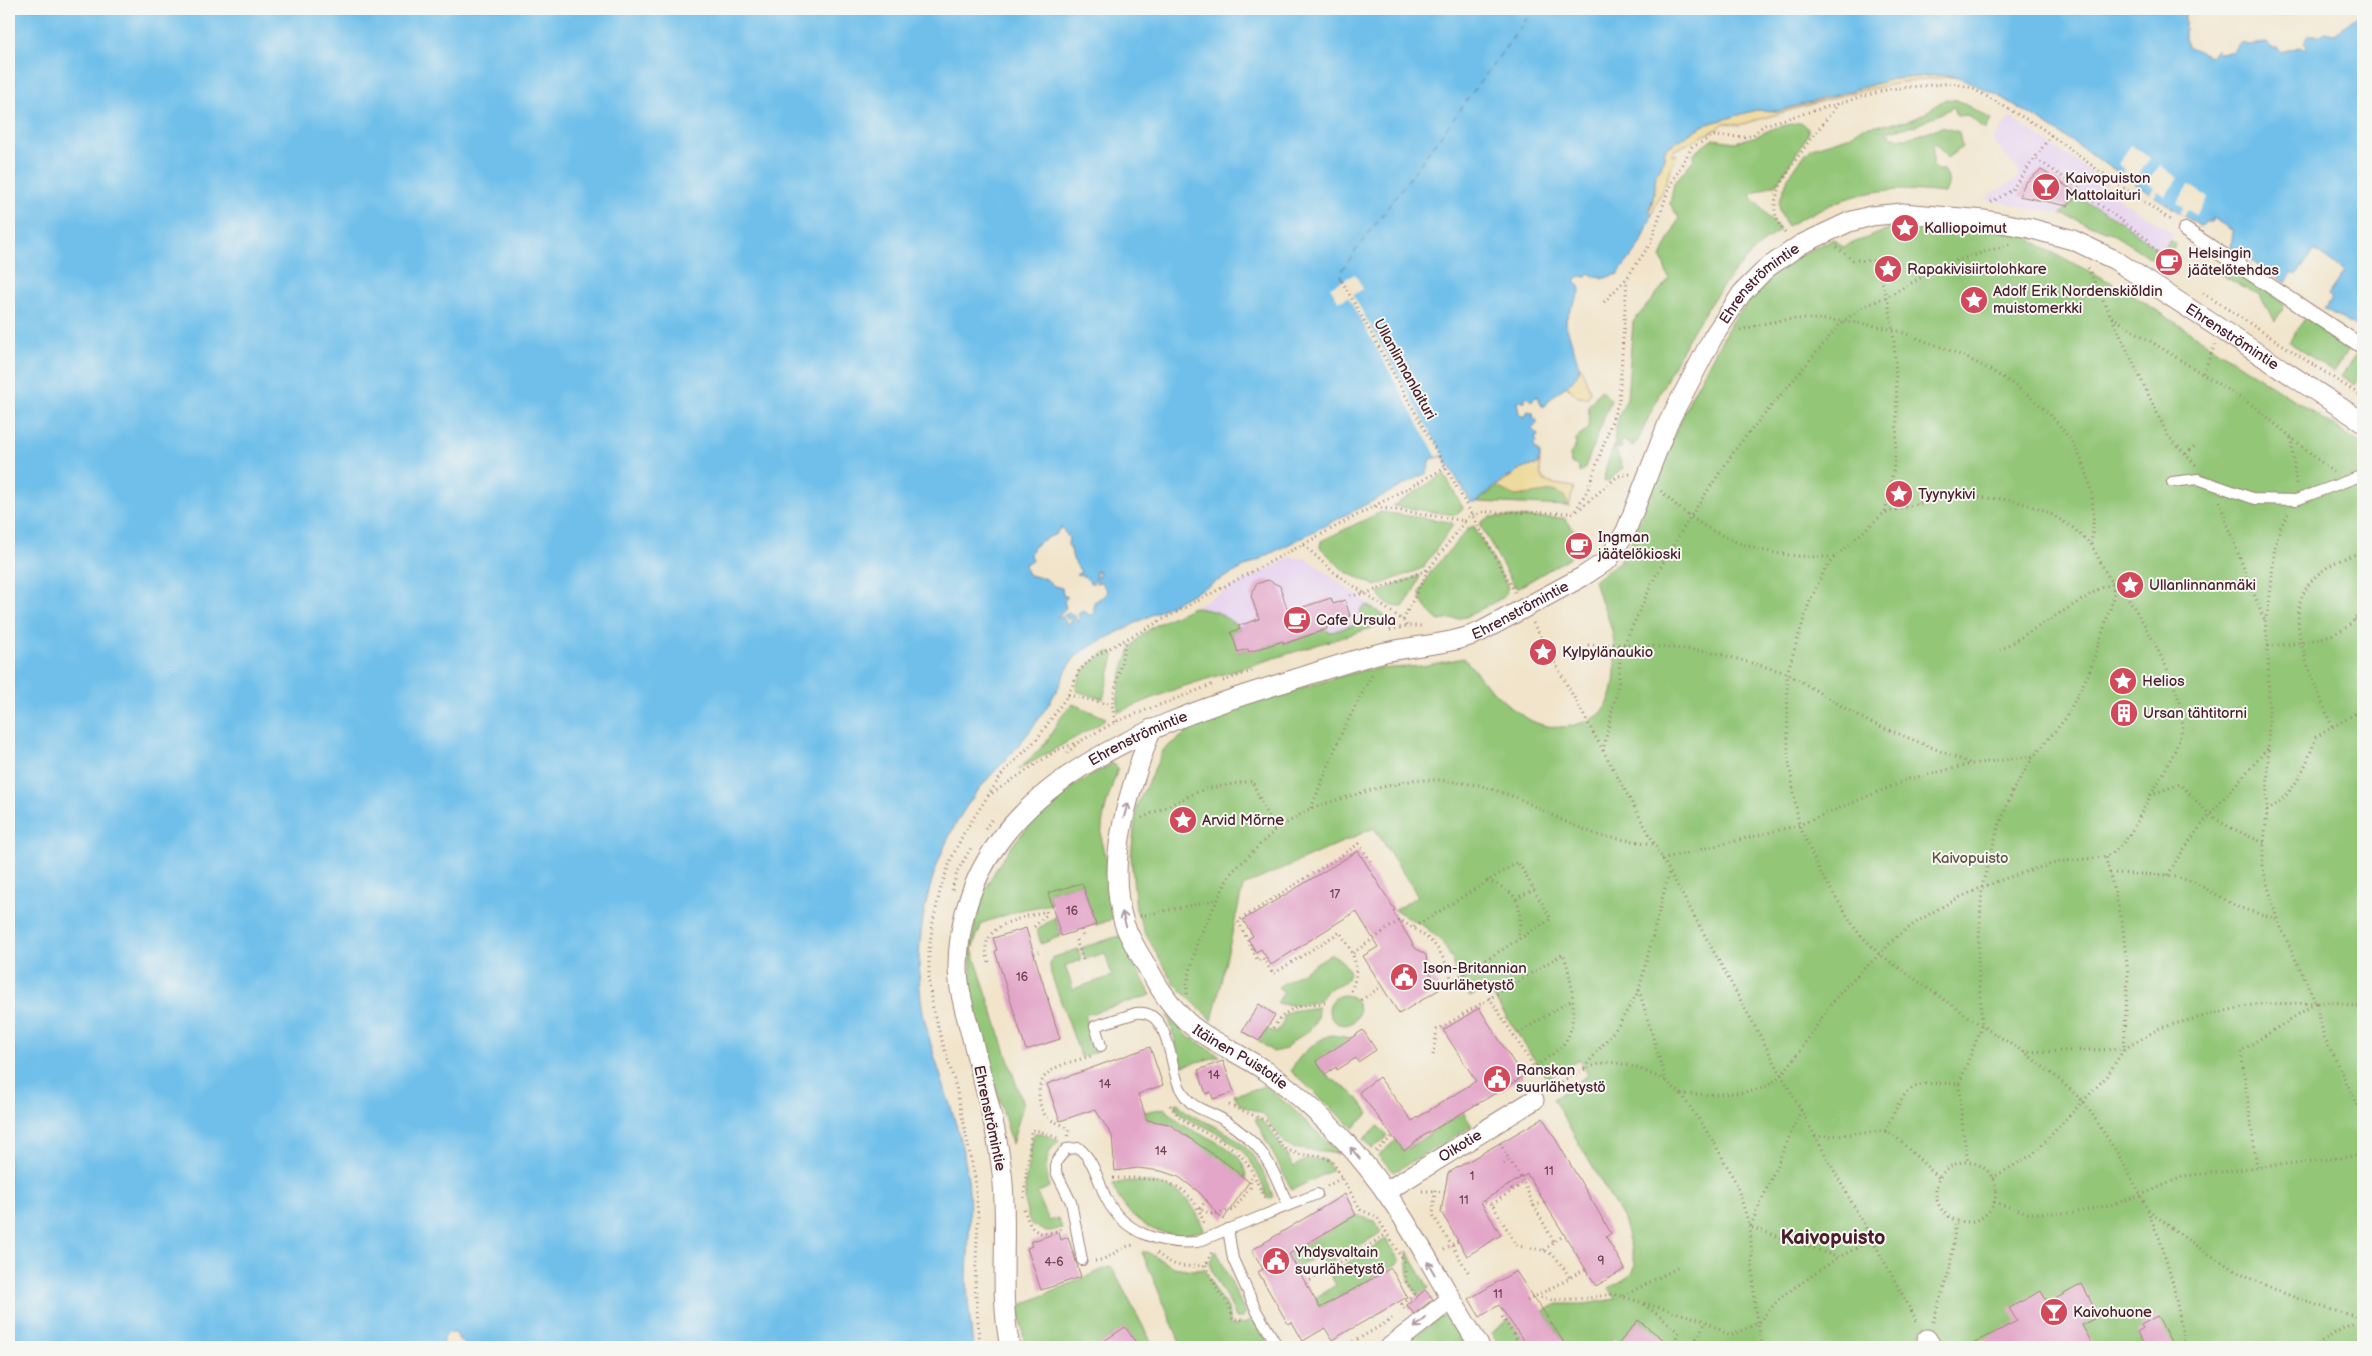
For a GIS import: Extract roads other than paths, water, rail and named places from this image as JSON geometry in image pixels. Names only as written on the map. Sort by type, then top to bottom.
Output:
[{"type":"street","name":"Ehrenströmintie","points":[[1010,1347],[1005,1309],[1002,1174],[993,1120],[960,982],[958,966],[961,934],[968,900],[991,854],[1016,822],[1042,795],[1110,749],[1151,729],[1205,707],[1373,655],[1405,647],[1463,639],[1521,602],[1599,567],[1616,550],[1626,530],[1668,423],[1713,337],[1742,293],[1768,268],[1800,245],[1849,222],[1886,213],[1934,214],[1985,220],[2054,234],[2095,249],[2122,265],[2363,422]]},
{"type":"street","points":[[2185,230],[2363,347]]},
{"type":"street","name":"Itäinen Puistotie","points":[[1151,729],[1128,802],[1119,845],[1117,879],[1120,902],[1124,923],[1134,944],[1162,991],[1186,1020],[1200,1032],[1267,1072],[1341,1137],[1387,1191],[1450,1300],[1480,1347]]},
{"type":"street","name":"Oikotie","points":[[1387,1191],[1534,1100]]},
{"type":"street","points":[[1390,1347],[1450,1300]]},
{"type":"lane","points":[[2172,482],[2198,479],[2255,499],[2296,500],[2363,475]]},
{"type":"lane","points":[[1098,1051],[1095,1026],[1136,1013],[1143,1012],[1152,1016],[1164,1030],[1180,1088],[1192,1106],[1222,1119],[1251,1141],[1272,1168],[1288,1205]]},
{"type":"lane","points":[[1086,1260],[1071,1202],[1056,1172],[1056,1162],[1066,1149],[1079,1148],[1090,1157],[1107,1199],[1117,1215],[1143,1235],[1156,1239],[1185,1243],[1198,1242],[1317,1194]]},
{"type":"lane","points":[[1228,1229],[1233,1259],[1257,1312],[1278,1347]]},
{"type":"water","points":[[9,9],[2188,9],[2185,10],[2185,39],[2189,47],[2210,56],[2216,49],[2218,53],[2231,52],[2242,42],[2247,45],[2267,43],[2272,48],[2278,48],[2280,52],[2300,47],[2305,50],[2307,46],[2304,43],[2309,35],[2320,35],[2325,32],[2334,34],[2356,17],[2363,17],[2363,331],[2325,309],[2332,298],[2328,295],[2344,271],[2314,250],[2297,275],[2292,273],[2286,283],[2231,247],[2233,231],[2213,218],[2211,222],[2205,222],[2201,227],[2041,121],[2001,97],[1959,77],[1939,75],[1893,79],[1779,111],[1756,110],[1704,125],[1665,149],[1662,165],[1656,173],[1654,194],[1649,210],[1652,214],[1641,244],[1618,274],[1601,279],[1600,276],[1595,277],[1589,273],[1585,277],[1580,276],[1575,281],[1579,284],[1580,292],[1567,315],[1566,324],[1579,371],[1572,381],[1553,396],[1545,406],[1542,406],[1537,396],[1531,401],[1526,396],[1524,401],[1517,401],[1519,414],[1524,417],[1528,411],[1533,413],[1533,418],[1536,419],[1537,423],[1532,429],[1538,435],[1535,439],[1537,442],[1534,445],[1534,449],[1540,455],[1538,465],[1523,469],[1497,485],[1477,502],[1471,502],[1443,456],[1431,459],[1427,473],[1099,642],[1075,658],[1036,723],[979,789],[958,819],[934,873],[926,901],[921,931],[920,989],[924,1017],[957,1128],[968,1180],[970,1208],[967,1287],[973,1347],[469,1347],[459,1340],[456,1333],[448,1333],[444,1337],[443,1347],[9,1347]],"holes":[[[1061,527],[1069,538],[1068,545],[1074,561],[1081,572],[1076,575],[1084,576],[1092,584],[1096,579],[1096,571],[1100,571],[1096,583],[1101,582],[1107,591],[1104,596],[1094,602],[1094,613],[1091,616],[1082,610],[1078,613],[1080,621],[1078,622],[1075,616],[1068,612],[1064,615],[1068,620],[1070,618],[1074,620],[1067,624],[1062,616],[1057,617],[1066,608],[1064,601],[1068,597],[1063,595],[1062,588],[1054,586],[1046,579],[1029,575],[1025,564],[1032,561],[1030,554],[1032,549],[1039,542],[1056,534]]]},
{"type":"place","name":"Kaivopuiston Mattolaituri","points":[[2046,187]]},
{"type":"place","name":"Kalliopoimut","points":[[1905,228]]},
{"type":"place","name":"Helsingin jäätelötehdas","points":[[2169,262]]},
{"type":"place","name":"Rapakivisiirtolohkare","points":[[1888,269]]},
{"type":"place","name":"Adolf Erik Nordenskiöldin muistomerkki","points":[[1974,300]]},
{"type":"place","name":"Tyynykivi","points":[[1899,494]]},
{"type":"place","name":"Ingman jäätelökioski","points":[[1579,546]]},
{"type":"place","name":"Ullanlinnanmäki","points":[[2130,585]]},
{"type":"place","name":"Cafe Ursula","points":[[1297,620]]},
{"type":"place","name":"Kylpylänaukio","points":[[1543,652]]},
{"type":"place","name":"Helios","points":[[2123,681]]},
{"type":"place","name":"Ursan tähtitorni","points":[[2124,713]]},
{"type":"place","name":"Arvid Mörne","points":[[1183,820]]},
{"type":"place","name":"Ison-Britannian Suurlähetystö","points":[[1404,977]]},
{"type":"place","name":"Ranskan suurlähetystö","points":[[1497,1079]]},
{"type":"place","name":"Yhdysvaltain suurlähetystö","points":[[1276,1261]]},
{"type":"place","name":"Kaivohuone","points":[[2054,1312]]},
{"type":"district","name":"Kaivopuisto","points":[[1833,1237]]}]
